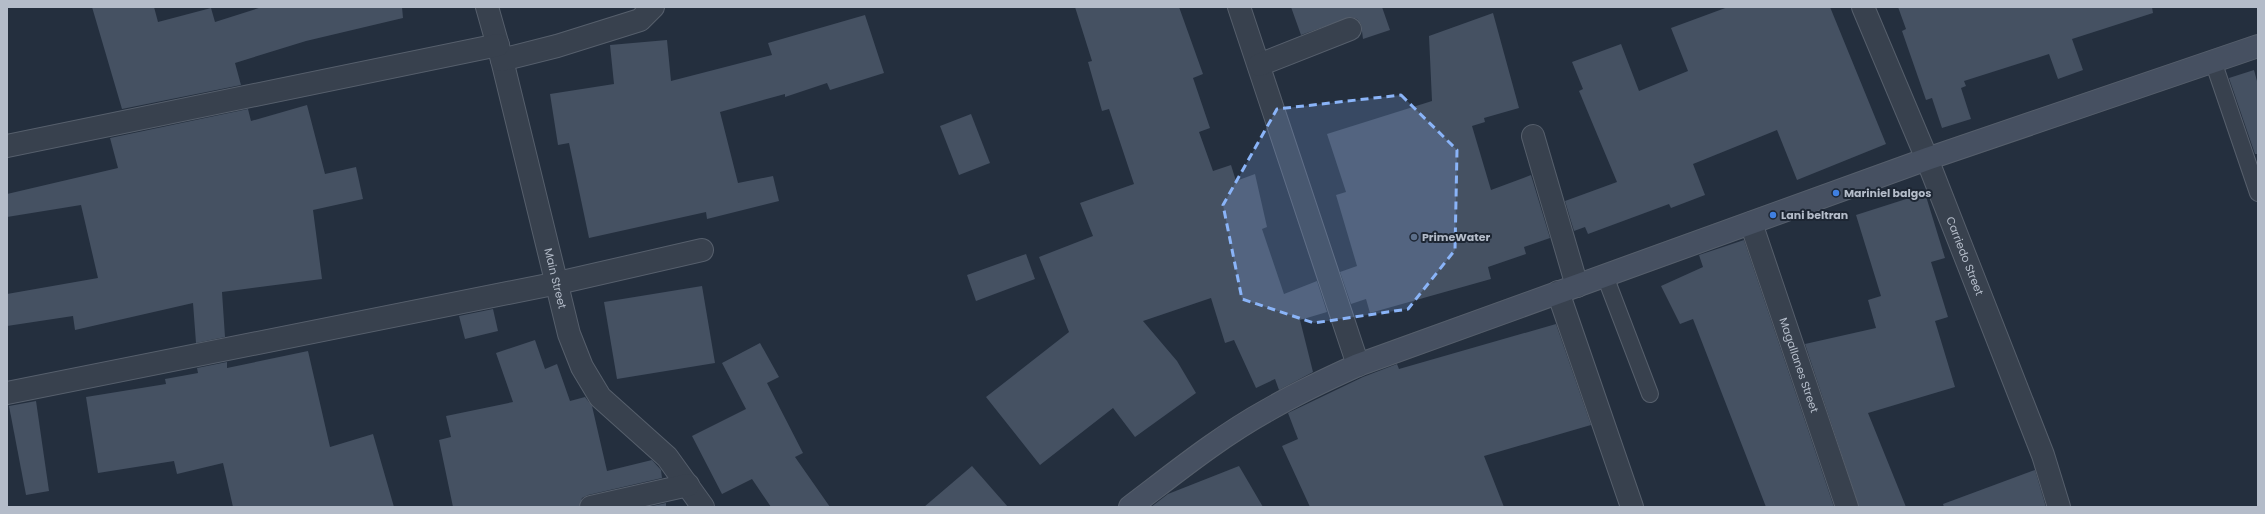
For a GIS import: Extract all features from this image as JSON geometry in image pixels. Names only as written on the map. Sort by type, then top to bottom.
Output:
[{"type":"street","name":"Main Street","points":[[487,7],[500,52],[558,283],[569,334],[582,367],[600,397],[667,457],[704,507]]},
{"type":"street","points":[[7,146],[500,52],[557,46],[640,20],[654,7]]},
{"type":"street","points":[[1239,7],[1358,365]]},
{"type":"street","name":"Carriedo Street","points":[[1863,7],[1927,159],[2043,455],[2059,507]]},
{"type":"street","points":[[1259,65],[1350,30]]},
{"type":"street","points":[[1130,507],[1186,464],[1267,410],[1320,382],[1358,365],[1927,159],[2258,46]]},
{"type":"street","points":[[1533,136],[1567,289],[1632,507]]},
{"type":"street","name":"Magallanes Street","points":[[1751,223],[1847,507]]},
{"type":"street","points":[[7,393],[558,283],[702,250]]},
{"type":"street","points":[[591,507],[688,485]]},
{"type":"lane","points":[[2213,61],[2258,193]]},
{"type":"lane","points":[[1604,276],[1650,394]]},
{"type":"highlighted area","points":[[1401,95],[1457,150],[1455,250],[1408,309],[1314,323],[1242,299],[1223,205],[1277,109]]},
{"type":"building","points":[[92,7],[154,7],[158,22],[211,8],[215,22],[262,7],[402,7],[403,18],[306,41],[235,63],[241,85],[122,109]]},
{"type":"building","points":[[1075,7],[1179,7],[1203,74],[1193,78],[1210,128],[1199,132],[1213,171],[1231,165],[1236,181],[1255,174],[1267,227],[1262,229],[1284,294],[1317,281],[1327,312],[1300,320],[1313,372],[1279,390],[1275,379],[1256,388],[1234,340],[1225,343],[1211,298],[1143,321],[1177,361],[1196,393],[1135,437],[1113,408],[1040,465],[986,397],[1069,332],[1039,257],[1093,236],[1080,203],[1134,184],[1109,109],[1102,111],[1088,62],[1092,61]]},
{"type":"building","points":[[1291,7],[1382,7],[1390,30],[1363,39],[1361,24],[1357,19],[1351,17],[1301,35]]},
{"type":"building","points":[[1728,7],[1830,7],[1886,144],[1797,180],[1777,130],[1693,164],[1705,195],[1671,208],[1669,204],[1588,234],[1585,227],[1574,231],[1565,201],[1617,182],[1579,91],[1583,89],[1572,62],[1621,44],[1639,91],[1688,71],[1671,28]]},
{"type":"building","points":[[1898,7],[2152,7],[2153,13],[2072,39],[2083,70],[2058,79],[2049,54],[1964,81],[1966,86],[1961,88],[1971,119],[1942,128],[1932,98],[1926,100],[1902,31],[1906,29]]},
{"type":"building","points":[[1493,13],[1519,108],[1484,118],[1485,122],[1472,126],[1491,190],[1531,175],[1550,238],[1524,247],[1526,254],[1488,267],[1491,279],[1370,313],[1366,299],[1351,304],[1340,272],[1357,266],[1336,195],[1346,192],[1327,134],[1432,101],[1429,36]]},
{"type":"building","points":[[865,15],[884,73],[830,90],[827,83],[785,97],[785,94],[720,112],[738,183],[773,176],[779,201],[707,219],[706,212],[589,238],[569,143],[558,145],[550,94],[614,84],[610,45],[667,40],[671,81],[772,55],[768,43]]},
{"type":"building","points":[[2254,70],[2258,85],[2258,154],[2255,154],[2229,78]]},
{"type":"building","points":[[307,105],[325,174],[356,167],[363,199],[313,210],[322,279],[222,292],[225,337],[196,343],[193,303],[75,330],[73,316],[7,326],[7,294],[98,278],[81,205],[7,217],[7,194],[118,168],[110,138],[248,109],[251,121]]},
{"type":"building","points":[[971,114],[990,163],[959,175],[940,126]]},
{"type":"building","points":[[1925,193],[1945,258],[1931,262],[1948,317],[1935,321],[1955,387],[1868,413],[1906,507],[1859,507],[1805,344],[1876,328],[1868,300],[1881,296],[1856,215]]},
{"type":"building","points":[[1744,240],[1834,507],[1766,507],[1693,319],[1680,324],[1661,286],[1703,267],[1699,255]]},
{"type":"building","points":[[1026,254],[1035,279],[976,301],[967,275]]},
{"type":"building","points":[[702,286],[715,363],[617,379],[604,302]]},
{"type":"building","points":[[493,309],[498,331],[465,339],[459,316]]},
{"type":"building","points":[[1556,324],[1591,425],[1484,456],[1504,507],[1310,507],[1282,446],[1298,439],[1288,413],[1363,377],[1397,364],[1399,369]]},
{"type":"building","points":[[535,340],[545,369],[557,364],[570,401],[585,397],[592,406],[607,471],[652,460],[661,470],[662,478],[588,495],[582,498],[579,507],[453,507],[439,440],[451,437],[446,416],[513,402],[496,353]]},
{"type":"building","points":[[760,343],[779,377],[767,383],[803,453],[795,457],[830,507],[771,507],[752,479],[722,494],[692,436],[746,409],[722,363]]},
{"type":"building","points":[[308,351],[330,447],[373,434],[394,507],[233,507],[223,463],[177,474],[174,461],[98,473],[86,397],[166,384],[165,379],[198,373],[197,368],[227,362],[227,368]]},
{"type":"building","points":[[36,401],[49,491],[26,495],[9,406]]},
{"type":"building","points":[[972,466],[1008,507],[924,507]]},
{"type":"building","points":[[1239,466],[1263,507],[1151,507],[1168,494]]},
{"type":"building","points":[[2035,470],[2046,507],[1944,507],[1943,504]]},
{"type":"building","points":[[666,503],[666,507],[648,507]]},
{"type":"place","name":"Mariniel balgos","points":[[1836,193]]},
{"type":"place","name":"Lani beltran","points":[[1773,215]]},
{"type":"place","name":"PrimeWater","points":[[1414,237]]}]
